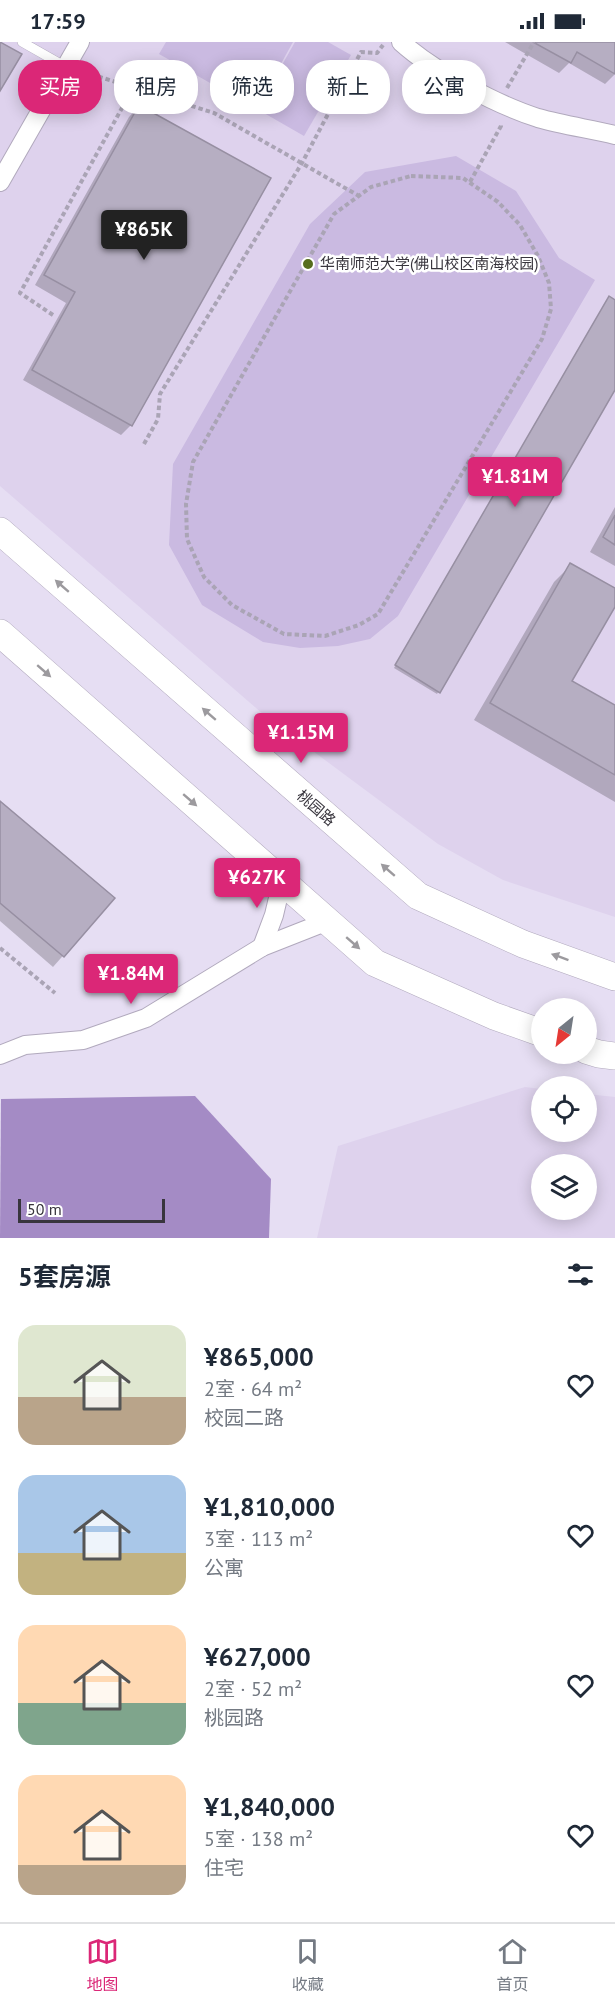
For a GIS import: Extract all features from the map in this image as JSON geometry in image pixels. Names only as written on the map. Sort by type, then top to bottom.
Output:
[{"type":"main road","name":"桃园路","points":[[0,531],[418,897],[523,944],[615,977]]},
{"type":"main road","points":[[0,633],[375,963],[494,1016],[531,1029]]},
{"type":"main road","points":[[597,1053],[615,1056]]},
{"type":"street","points":[[70,60],[80,42]]},
{"type":"street","points":[[401,42],[447,74],[499,103],[538,118],[615,135]]},
{"type":"street","points":[[0,182],[39,114]]},
{"type":"street","points":[[262,947],[274,915],[282,881]]},
{"type":"street","points":[[0,1055],[25,1046],[84,1040],[146,1018],[262,947],[328,921]]},
{"type":"lane","points":[[22,42],[54,60]]},
{"type":"path","points":[[144,444],[158,419],[160,394],[302,163],[361,52],[377,53],[385,42]]},
{"type":"path","points":[[470,182],[501,126],[499,103],[534,42]]},
{"type":"path","points":[[198,108],[214,113],[359,196]]},
{"type":"path","points":[[53,315],[20,293],[119,114]]},
{"type":"path","points":[[411,176],[463,178],[470,182],[498,202],[520,225],[538,256],[549,283],[550,309],[542,339],[378,614],[359,625],[324,636],[284,634],[232,605],[204,577],[187,539],[186,504],[193,462],[334,214],[371,187],[411,176]]},
{"type":"path","points":[[0,948],[55,993]]},
{"type":"shaded area","name":"华南师范大学(佛山校区南海校园)","points":[[0,42],[615,42],[615,917],[503,880],[438,844],[263,714],[0,486]]},
{"type":"shaded area","points":[[166,42],[293,42],[283,60],[210,60],[210,83],[198,76],[198,60],[170,60],[159,54]]},
{"type":"shaded area","points":[[295,42],[328,42],[351,55],[348,60],[306,60],[306,114],[317,114],[304,136],[266,114],[294,114],[294,60],[285,60]]},
{"type":"shaded area","points":[[456,156],[516,191],[559,258],[595,280],[398,616],[370,639],[338,646],[300,648],[263,642],[202,605],[169,545],[173,464],[310,224],[365,172]]},
{"type":"shaded area","points":[[525,1087],[531,1088],[531,1142],[597,1142],[597,1095],[615,1097],[615,1238],[317,1238],[338,1146]]},
{"type":"shaded area","points":[[195,1096],[271,1179],[269,1238],[0,1238],[1,1099]]},
{"type":"building","points":[[0,42],[22,54],[0,91]]},
{"type":"building","points":[[533,42],[615,42],[615,74],[577,52],[571,63]]},
{"type":"building","points":[[134,114],[155,114],[271,178],[132,426],[32,370],[75,292],[44,275]]},
{"type":"building","points":[[609,296],[615,300],[615,390],[440,693],[395,665]]},
{"type":"building","points":[[615,515],[615,545],[603,537]]},
{"type":"building","points":[[570,563],[615,588],[615,607],[572,681],[615,705],[615,775],[490,703]]},
{"type":"building","points":[[0,801],[115,898],[64,957],[0,903]]},
{"type":"place","name":"华南师范大学(佛山校区南海校园)","points":[[308,264]]}]
